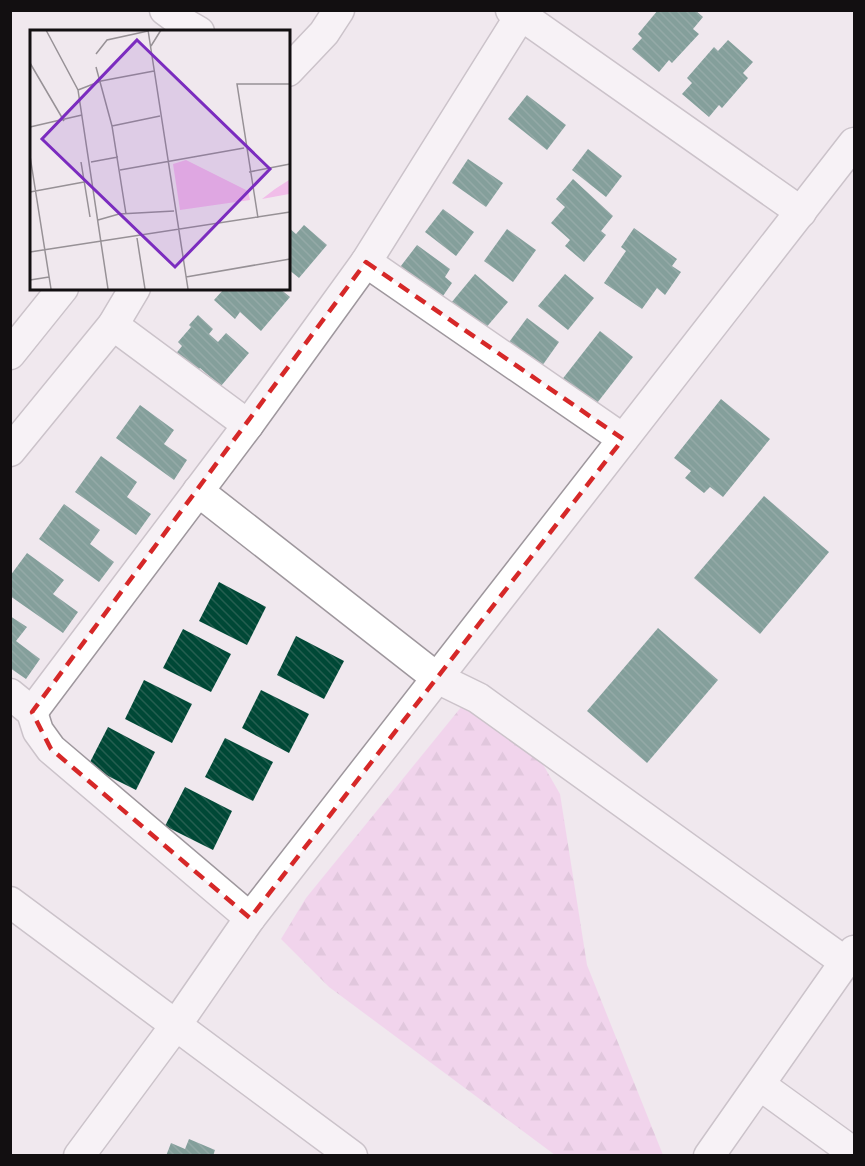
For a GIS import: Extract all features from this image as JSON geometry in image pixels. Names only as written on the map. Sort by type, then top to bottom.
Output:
[{"type":"street","points":[[290,69],[324,33],[339,10]]},
{"type":"street","points":[[250,918],[51,749],[21,703],[198,491],[366,262],[519,12],[801,212]]},
{"type":"street","points":[[79,1155],[176,1025],[250,918],[855,143]]},
{"type":"street","points":[[366,262],[623,439]]},
{"type":"street","points":[[10,354],[61,290]]},
{"type":"street","points":[[10,451],[113,325],[134,290]]},
{"type":"street","points":[[113,325],[248,425]]},
{"type":"street","points":[[198,491],[437,678],[478,698],[850,957],[709,1155]]},
{"type":"street","points":[[10,902],[352,1155]]},
{"type":"street","points":[[760,1085],[855,1153]]},
{"type":"highlighted area","points":[[366,262],[623,439],[250,918],[51,749],[32,712]]},
{"type":"green space","points":[[462,706],[533,747],[560,794],[587,965],[663,1155],[555,1155],[329,987],[281,939],[306,898]]},
{"type":"building","points":[[658,10],[695,10],[703,17],[693,29],[699,34],[672,63],[669,60],[659,72],[632,49],[642,38],[638,34]]},
{"type":"building","points":[[728,40],[753,62],[743,73],[748,78],[722,108],[719,105],[709,117],[682,94],[692,83],[687,78],[714,47],[718,51]]},
{"type":"building","points":[[527,95],[566,125],[547,150],[508,119]]},
{"type":"building","points":[[588,149],[622,176],[606,197],[572,170]]},
{"type":"building","points":[[468,159],[503,183],[486,207],[452,183]]},
{"type":"building","points":[[573,179],[613,216],[601,231],[606,235],[584,262],[565,246],[570,240],[551,223],[565,207],[556,199]]},
{"type":"building","points":[[443,209],[474,232],[456,256],[425,232]]},
{"type":"building","points":[[304,225],[327,245],[299,278],[290,271],[290,229],[296,234]]},
{"type":"building","points":[[634,228],[677,259],[672,266],[681,272],[665,295],[657,288],[642,309],[604,283],[626,251],[621,247]]},
{"type":"building","points":[[507,229],[536,250],[513,282],[484,261]]},
{"type":"building","points":[[417,245],[450,269],[445,277],[452,283],[436,306],[394,275]]},
{"type":"building","points":[[475,274],[508,302],[484,330],[451,303]]},
{"type":"building","points":[[565,274],[594,298],[568,330],[538,306]]},
{"type":"building","points":[[223,290],[281,290],[290,297],[261,331],[240,312],[235,319],[214,300]]},
{"type":"building","points":[[198,315],[213,329],[209,334],[218,342],[226,333],[249,353],[221,386],[200,368],[194,374],[174,356],[182,346],[178,342]]},
{"type":"building","points":[[527,318],[559,342],[537,373],[504,349]]},
{"type":"building","points":[[600,331],[633,357],[590,412],[557,386]]},
{"type":"building","points":[[721,399],[770,439],[723,497],[710,487],[704,493],[685,478],[691,471],[674,458]]},
{"type":"building","points":[[140,405],[174,430],[164,444],[187,460],[174,480],[116,438]]},
{"type":"building","points":[[101,456],[137,482],[127,497],[151,514],[136,535],[75,492]]},
{"type":"building","points":[[764,496],[829,552],[760,634],[694,578]]},
{"type":"building","points":[[64,504],[100,530],[90,544],[114,562],[99,582],[39,539]]},
{"type":"building","points":[[27,553],[64,580],[53,594],[78,612],[63,633],[10,596],[10,576]]},
{"type":"building","points":[[219,582],[266,607],[247,645],[199,621]]},
{"type":"building","points":[[10,616],[27,627],[16,641],[40,659],[26,679],[10,668]]},
{"type":"building","points":[[658,628],[718,680],[647,763],[587,711]]},
{"type":"building","points":[[183,629],[231,654],[211,692],[163,668]]},
{"type":"building","points":[[296,636],[344,661],[324,699],[277,675]]},
{"type":"building","points":[[144,680],[192,704],[172,743],[125,719]]},
{"type":"building","points":[[261,690],[309,714],[289,753],[242,728]]},
{"type":"building","points":[[108,727],[155,752],[136,790],[88,766]]},
{"type":"building","points":[[225,738],[273,762],[253,801],[205,777]]},
{"type":"building","points":[[185,787],[232,811],[213,850],[165,826]]},
{"type":"building","points":[[189,1139],[215,1150],[213,1156],[166,1156],[171,1143],[185,1149]]}]
